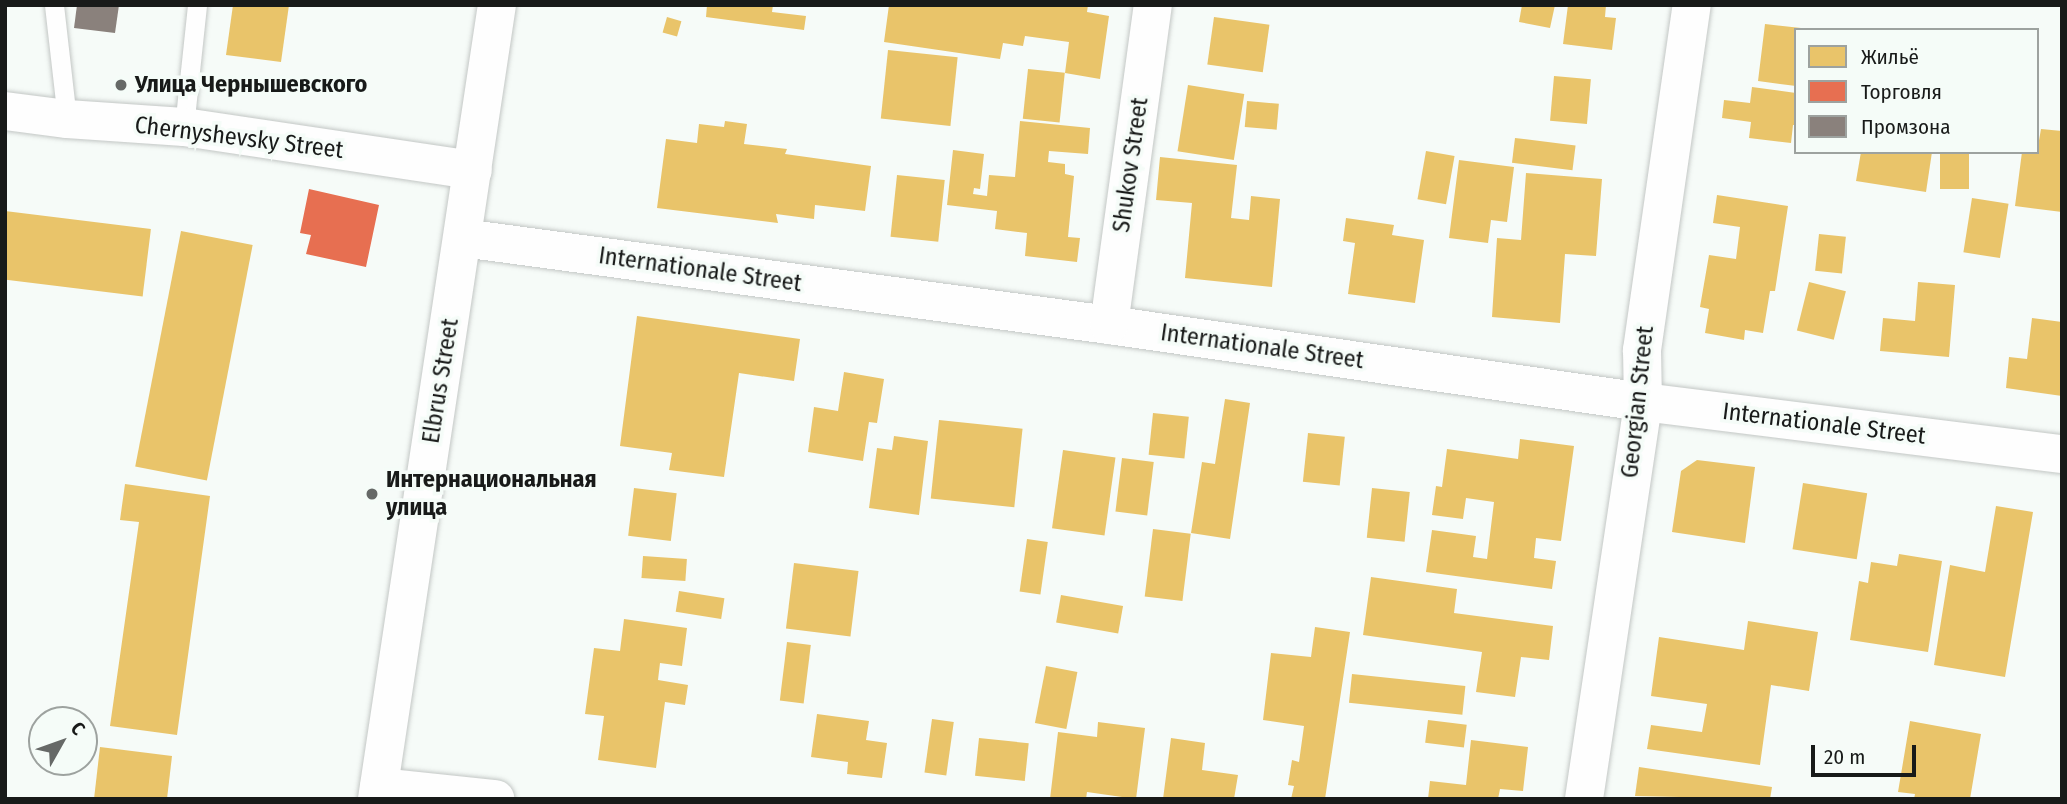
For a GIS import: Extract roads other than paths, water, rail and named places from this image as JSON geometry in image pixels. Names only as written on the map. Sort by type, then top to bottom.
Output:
[{"type":"street","name":"Elbrus Street","points":[[378,793],[498,5]]},
{"type":"street","name":"Shukov Street","points":[[1109,325],[1153,5]]},
{"type":"street","name":"Georgian Street","points":[[1584,799],[1643,402],[1642,350],[1692,5]]},
{"type":"street","name":"Chernyshevsky Street","points":[[5,111],[67,119],[184,127],[472,170]]},
{"type":"street","name":"Internationale Street","points":[[463,238],[1109,325],[1643,402],[2062,454]]},
{"type":"street","points":[[378,793],[495,799]]},
{"type":"lane","points":[[54,5],[67,119]]},
{"type":"lane","points":[[184,127],[197,5]]},
{"type":"place","name":"Улица Чернышевского","points":[[121,85]]},
{"type":"place","name":"Интернациональная улица","points":[[372,494]]}]
